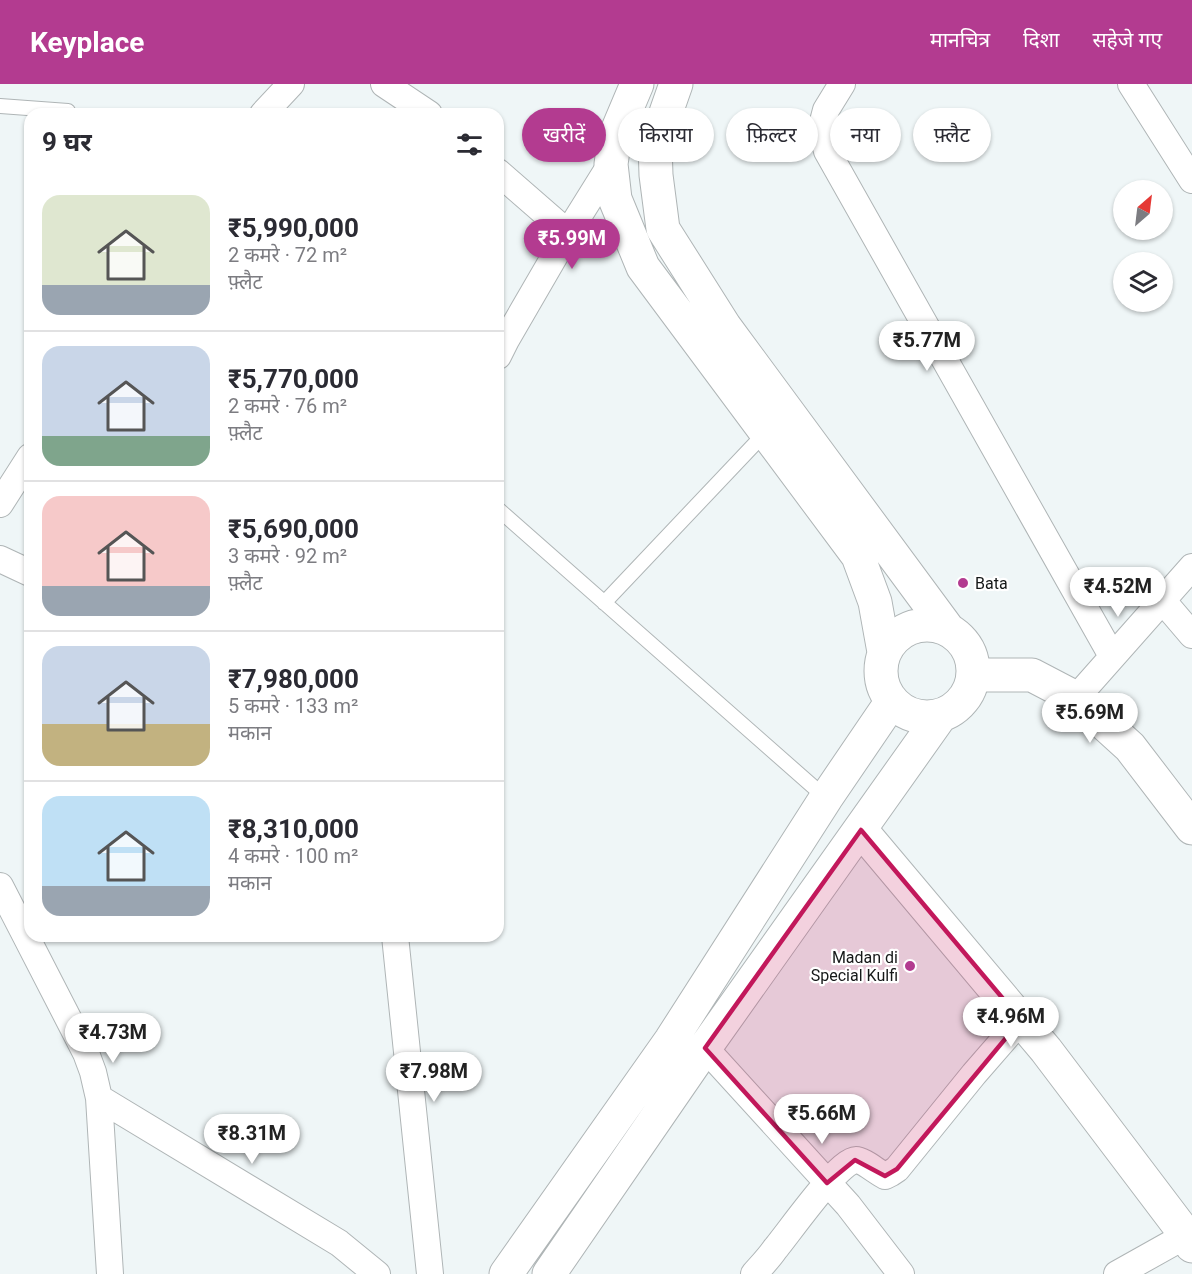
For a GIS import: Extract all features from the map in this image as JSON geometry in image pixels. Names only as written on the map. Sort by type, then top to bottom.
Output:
[{"type":"main road","points":[[637,84],[615,136],[611,164],[615,200],[643,267],[858,556],[875,602],[884,652],[881,667],[882,682],[892,701],[904,711],[924,717],[941,716],[958,707],[969,692],[974,675],[971,654],[963,640],[947,628],[725,327],[663,229],[656,175],[655,144],[676,84]]},
{"type":"main road","points":[[884,652],[897,635],[910,627],[931,624],[947,628]]},
{"type":"main road","points":[[974,675],[1032,675],[1076,698],[1130,747],[1192,828]]},
{"type":"main road","points":[[506,1274],[671,1040],[826,798],[892,701]]},
{"type":"main road","points":[[549,1274],[705,1048],[941,716]]},
{"type":"main road","points":[[861,830],[1022,1020],[1190,1237]]},
{"type":"street","points":[[269,108],[291,84]]},
{"type":"street","points":[[384,84],[420,108]]},
{"type":"street","points":[[842,84],[826,110],[821,129],[827,150],[1112,656]]},
{"type":"street","points":[[1131,84],[1192,180]]},
{"type":"street","points":[[504,344],[611,164]]},
{"type":"street","points":[[504,177],[568,233]]},
{"type":"street","points":[[0,504],[24,466]]},
{"type":"street","points":[[0,559],[24,570]]},
{"type":"street","points":[[1076,698],[1192,567]]},
{"type":"street","points":[[1163,601],[1192,635]]},
{"type":"street","points":[[0,886],[24,933]]},
{"type":"street","points":[[29,942],[86,1053],[93,1072],[99,1098],[110,1274]]},
{"type":"street","points":[[397,942],[430,1274]]},
{"type":"street","points":[[754,1274],[827,1183],[848,1163],[855,1160],[862,1162],[885,1176],[897,1169],[974,1074],[1022,1020]]},
{"type":"street","points":[[705,1048],[848,1205],[901,1274]]},
{"type":"street","points":[[99,1098],[339,1243],[377,1274]]},
{"type":"street","points":[[1117,1274],[1190,1237]]},
{"type":"lane","points":[[0,106],[27,108]]},
{"type":"lane","points":[[604,603],[766,432]]},
{"type":"lane","points":[[504,514],[826,798]]},
{"type":"highlighted area","points":[[861,830],[1021,1020],[897,1169],[885,1176],[855,1160],[827,1183],[705,1048]]},
{"type":"place","name":"Bata","points":[[963,583]]},
{"type":"place","name":"Madan di Special Kulfi","points":[[910,966]]}]
